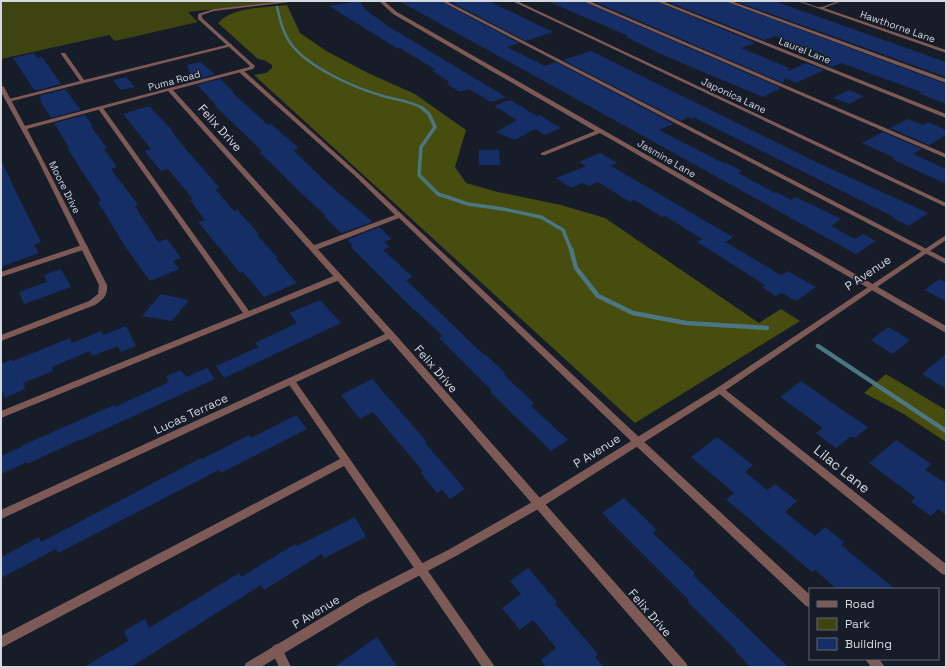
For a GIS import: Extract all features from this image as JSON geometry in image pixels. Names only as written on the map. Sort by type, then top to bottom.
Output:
[{"type":"street","points":[[297,1],[214,10],[200,14],[200,18],[253,66],[242,72],[357,175],[637,441],[809,601]]},
{"type":"street","name":"Jasmine Lane","points":[[381,1],[395,13],[870,288],[946,330]]},
{"type":"street","points":[[443,1],[946,262]]},
{"type":"street","name":"Japonica Lane","points":[[514,1],[946,205]]},
{"type":"street","points":[[585,1],[946,156]]},
{"type":"street","name":"Laurel Lane","points":[[658,1],[946,116]]},
{"type":"street","points":[[727,1],[946,81]]},
{"type":"street","name":"Hawthorne Lane","points":[[799,1],[946,52]]},
{"type":"street","points":[[820,8],[840,1]]},
{"type":"street","points":[[8,100],[230,45]]},
{"type":"street","points":[[63,54],[83,82]]},
{"type":"street","name":"Puma Road","points":[[24,128],[242,72]]},
{"type":"street","name":"Moore Drive","points":[[1,87],[24,128],[103,285],[104,291],[101,297],[77,310],[1,338]]},
{"type":"street","name":"Felix Drive","points":[[170,90],[340,277],[682,667]]},
{"type":"street","points":[[101,109],[248,314]]},
{"type":"street","points":[[543,154],[600,131]]},
{"type":"street","points":[[314,248],[399,216]]},
{"type":"street","name":"P Avenue","points":[[250,667],[362,600],[420,568],[452,554],[538,504],[720,390],[946,237]]},
{"type":"street","points":[[1,275],[84,247]]},
{"type":"street","points":[[1,415],[340,277]]},
{"type":"street","name":"Lucas Terrace","points":[[1,515],[391,335]]},
{"type":"street","points":[[291,381],[489,667]]},
{"type":"street","name":"Lilac Lane","points":[[720,390],[946,570]]},
{"type":"street","points":[[1,642],[345,461]]},
{"type":"street","points":[[277,650],[285,667]]},
{"type":"green space","points":[[1,1],[288,1],[188,12],[198,22],[115,41],[109,35],[1,59]]},
{"type":"green space","points":[[287,5],[300,33],[328,52],[368,73],[415,94],[466,130],[455,167],[466,183],[498,192],[561,205],[605,218],[759,323],[781,309],[800,321],[635,423],[254,75],[266,73],[272,68],[272,65],[264,60],[258,59],[218,23],[224,17],[232,13],[250,9]]},
{"type":"green space","points":[[886,374],[946,410],[946,442],[902,413],[864,393]]},
{"type":"building","points":[[359,1],[367,11],[388,26],[506,97],[491,102],[469,89],[460,92],[446,83],[450,82],[432,71],[436,70],[400,48],[398,49],[329,6]]},
{"type":"building","points":[[399,1],[440,1],[519,43],[507,47],[545,66],[556,62],[674,124],[659,130],[725,164],[727,163],[742,171],[738,173],[775,193],[777,192],[791,200],[796,197],[841,219],[831,226],[855,239],[863,234],[876,241],[856,254]]},
{"type":"building","points":[[449,1],[489,1],[553,32],[526,41]]},
{"type":"building","points":[[547,1],[582,1],[781,88],[763,97],[663,55],[626,37],[628,36]]},
{"type":"building","points":[[593,1],[655,1],[756,43],[741,48],[789,68],[788,71],[806,63],[824,70],[796,83],[785,78],[783,83]]},
{"type":"building","points":[[666,1],[724,1],[946,84],[946,104],[918,93],[921,92],[841,63],[832,67],[814,60],[825,55],[775,36],[764,40]]},
{"type":"building","points":[[735,1],[774,1],[946,62],[946,77]]},
{"type":"building","points":[[591,51],[818,163],[928,213],[909,226],[892,218],[894,217],[695,118],[692,119],[688,117],[681,121],[563,60]]},
{"type":"building","points":[[34,53],[37,58],[42,57],[61,84],[35,91],[13,58]]},
{"type":"building","points":[[200,62],[215,74],[192,81],[187,65]]},
{"type":"building","points":[[126,77],[135,87],[121,90],[113,80]]},
{"type":"building","points":[[220,79],[268,125],[271,124],[299,148],[293,150],[327,183],[373,222],[341,233],[324,216],[326,216],[259,152],[262,151],[214,105],[216,105],[197,85]]},
{"type":"building","points":[[65,89],[81,110],[51,118],[39,96]]},
{"type":"building","points":[[849,90],[864,96],[849,104],[833,98]]},
{"type":"building","points":[[510,100],[561,128],[545,135],[535,129],[515,140],[496,132],[517,120],[494,106]]},
{"type":"building","points":[[149,106],[172,130],[183,146],[220,188],[215,189],[234,211],[238,210],[259,234],[257,235],[278,258],[275,258],[297,283],[264,297],[243,272],[240,273],[198,222],[205,220],[190,200],[193,199],[168,169],[161,171],[144,151],[151,149],[123,114]]},
{"type":"building","points":[[85,115],[93,126],[91,127],[107,148],[104,149],[117,167],[111,169],[138,205],[135,206],[158,242],[167,239],[181,258],[173,261],[179,269],[150,281],[126,248],[98,202],[101,200],[68,149],[69,148],[54,123]]},
{"type":"building","points":[[908,119],[923,125],[928,122],[946,130],[946,135],[929,145],[890,128]]},
{"type":"building","points":[[883,132],[922,149],[913,154],[946,169],[946,184],[892,159],[895,158],[862,143]]},
{"type":"building","points":[[479,150],[499,150],[500,165],[479,165]]},
{"type":"building","points":[[600,153],[618,163],[611,166],[733,237],[725,242],[781,275],[788,271],[816,287],[796,301],[782,293],[776,296],[762,287],[765,285],[697,242],[702,239],[665,216],[662,217],[634,200],[630,202],[598,182],[589,186],[583,183],[571,188],[556,178],[586,166],[579,162]]},
{"type":"building","points":[[1,160],[41,242],[34,245],[39,253],[1,267]]},
{"type":"building","points":[[379,227],[392,239],[384,242],[390,247],[383,250],[413,277],[406,280],[484,355],[485,354],[506,374],[504,375],[534,403],[531,406],[568,440],[551,451],[490,392],[492,391],[439,338],[443,336],[414,310],[350,246],[353,245],[347,240]]},
{"type":"building","points":[[61,269],[71,287],[24,304],[19,292],[47,282],[44,275]]},
{"type":"building","points":[[939,279],[946,282],[946,301],[925,290]]},
{"type":"building","points":[[161,294],[189,300],[172,321],[142,316]]},
{"type":"building","points":[[320,300],[341,323],[224,378],[216,366],[259,347],[255,343],[297,323],[289,313]]},
{"type":"building","points":[[126,326],[136,346],[121,352],[118,346],[92,356],[90,351],[52,367],[53,371],[23,383],[25,389],[5,398],[1,388],[1,364],[13,359],[13,361],[70,338],[72,343],[101,331],[103,335]]},
{"type":"building","points":[[888,327],[910,340],[892,354],[871,340]]},
{"type":"building","points":[[946,354],[946,389],[922,374]]},
{"type":"building","points":[[207,368],[215,379],[27,464],[27,462],[1,474],[1,456],[169,382],[166,376],[181,370],[186,377]]},
{"type":"building","points":[[372,379],[427,442],[425,443],[465,489],[450,499],[442,490],[437,493],[421,473],[423,471],[373,412],[360,419],[341,395]]},
{"type":"building","points":[[801,381],[868,427],[855,438],[851,436],[836,448],[816,433],[823,428],[780,397]]},
{"type":"building","points":[[296,415],[307,429],[221,473],[219,470],[58,553],[56,549],[1,578],[1,557],[39,537],[41,542],[201,458],[202,459],[249,435],[251,438]]},
{"type":"building","points":[[717,437],[753,465],[745,472],[767,490],[775,484],[797,501],[785,512],[815,536],[825,527],[844,542],[841,545],[894,588],[836,588],[815,570],[812,572],[726,499],[734,493],[691,457]]},
{"type":"building","points":[[896,440],[931,464],[925,470],[946,483],[946,515],[938,509],[931,516],[911,502],[915,497],[869,463]]},
{"type":"building","points":[[624,498],[657,530],[653,533],[695,573],[693,575],[788,667],[750,667],[735,651],[736,650],[688,602],[689,600],[602,513]]},
{"type":"building","points":[[355,517],[366,537],[324,558],[322,554],[264,590],[261,585],[131,667],[84,667],[128,641],[124,631],[145,619],[149,628],[239,573],[241,577],[295,544],[297,546]]},
{"type":"building","points":[[528,568],[557,602],[555,604],[598,654],[595,657],[604,667],[546,667],[541,660],[556,648],[533,620],[520,630],[502,608],[521,594],[510,581]]},
{"type":"building","points":[[377,637],[397,667],[334,667]]},
{"type":"waterway","points":[[277,7],[282,26],[288,40],[299,53],[309,61],[333,76],[359,88],[383,96],[409,102],[424,109]]},
{"type":"waterway","points":[[422,108],[429,114],[435,127],[421,147],[419,175],[438,194],[468,204],[503,209],[541,217],[563,230],[571,250]]},
{"type":"waterway","points":[[571,249],[576,268],[598,296],[633,313],[686,323],[767,328]]},
{"type":"waterway","points":[[818,346],[946,431]]}]
